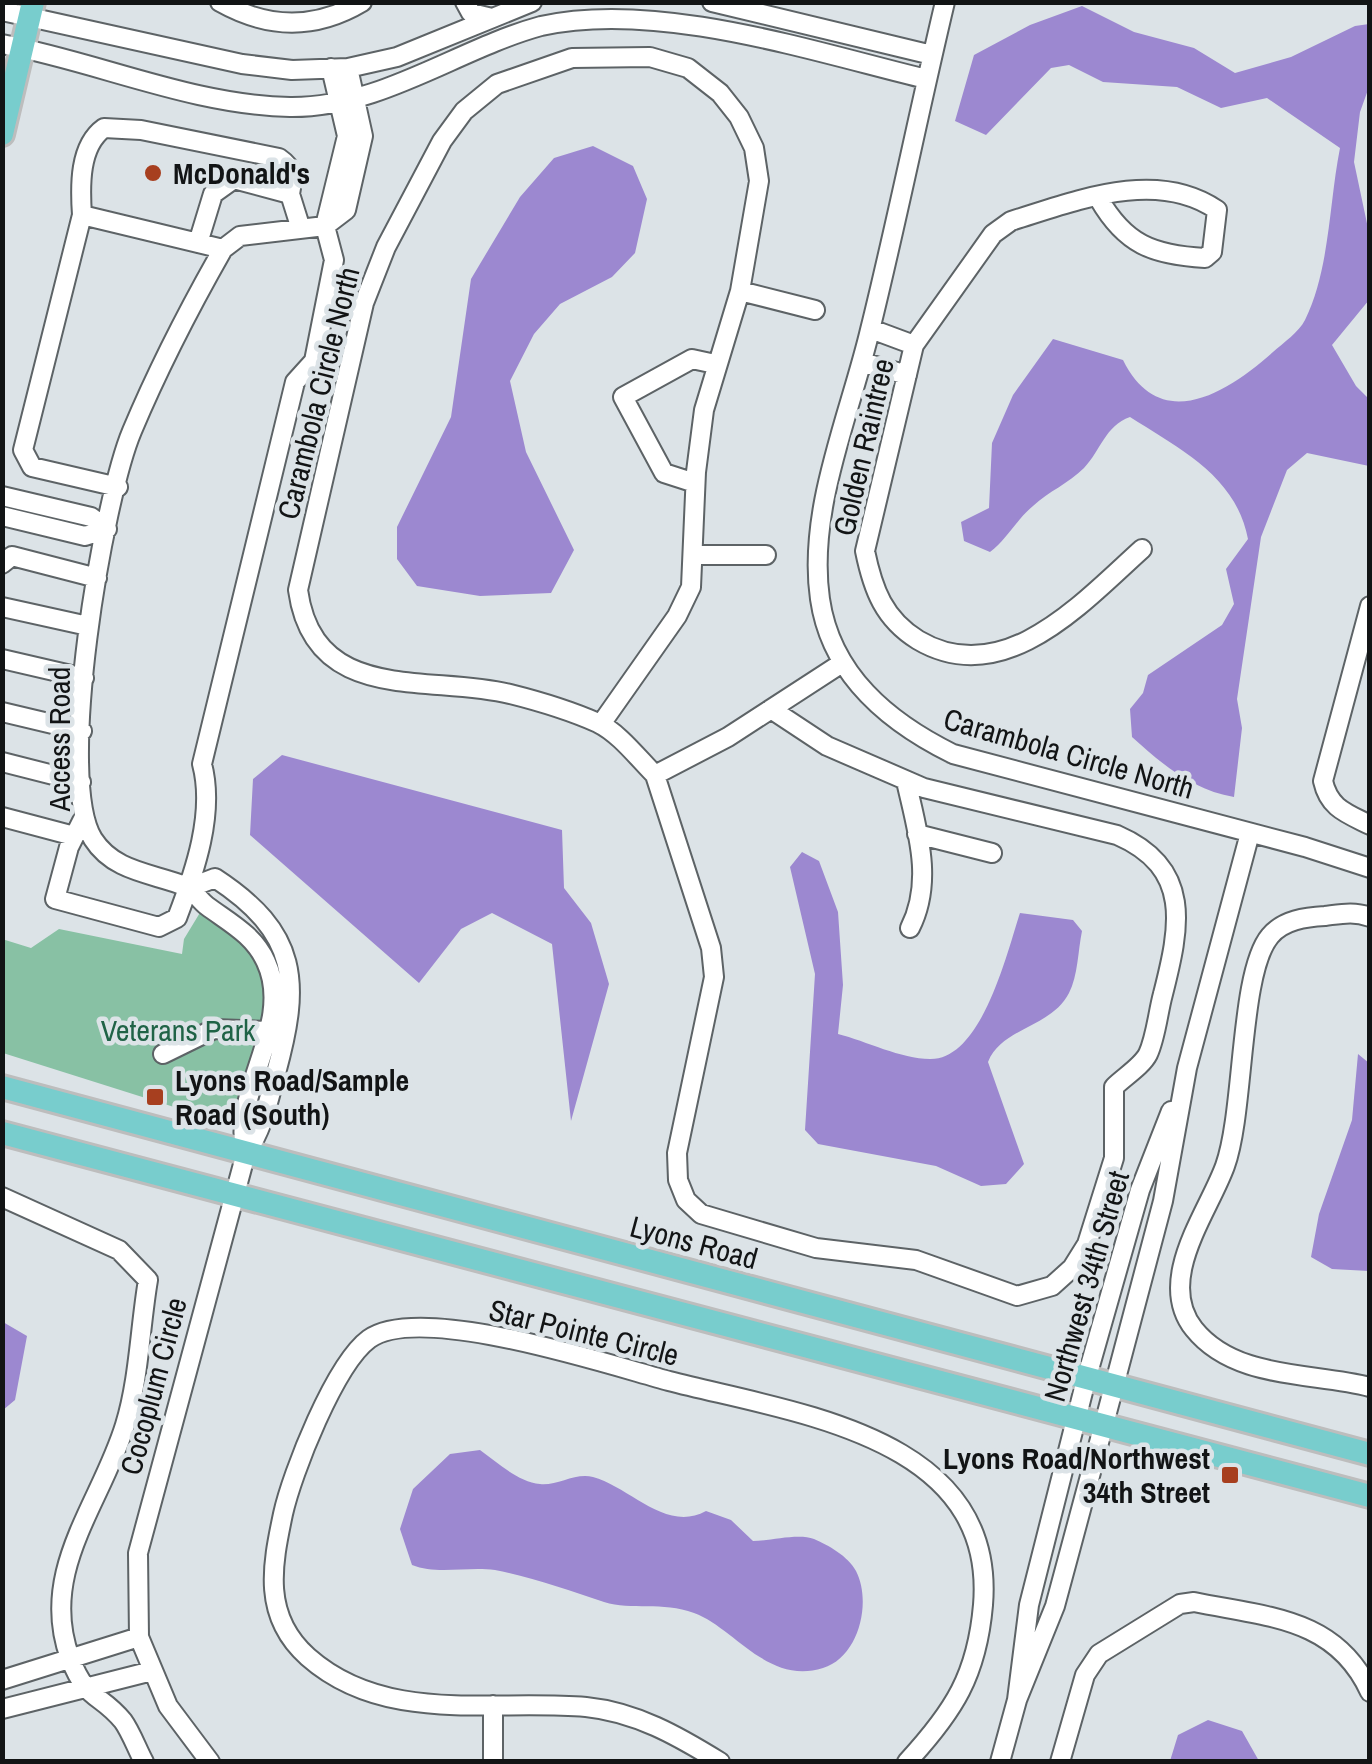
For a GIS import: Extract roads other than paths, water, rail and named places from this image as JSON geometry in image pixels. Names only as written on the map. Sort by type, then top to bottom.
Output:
[{"type":"main road","points":[[2,134],[13,46],[31,10]]},
{"type":"main road","name":"Lyons Road","points":[[2,1088],[1370,1454]]},
{"type":"main road","points":[[2,1133],[1370,1496]]},
{"type":"street","points":[[220,2],[272,22],[308,24],[338,16],[362,2]]},
{"type":"street","points":[[465,2],[471,12],[532,2]]},
{"type":"street","points":[[712,2],[932,55]]},
{"type":"street","name":"Carambola Circle North","points":[[945,2],[871,329],[828,492],[819,551],[820,600],[842,664],[874,704],[907,732],[953,754],[1370,868]]},
{"type":"street","points":[[2,12],[31,10],[242,64],[292,70],[340,68],[397,57],[494,10]]},
{"type":"street","points":[[494,10],[501,38]]},
{"type":"street","points":[[13,46],[232,102],[294,107],[400,84],[501,38],[584,18],[635,15],[690,23],[926,79]]},
{"type":"street","name":"Carambola Circle North","points":[[601,724],[677,616],[690,587],[695,483],[704,410],[740,292],[759,182],[754,148],[739,117],[720,93],[688,68],[650,57],[615,55],[572,58],[497,84],[464,111],[442,141],[386,247],[364,303],[298,590],[302,611],[316,642],[339,664],[371,677],[508,694],[601,724],[654,775]]},
{"type":"street","points":[[82,214],[223,249],[240,236],[325,226],[346,210],[363,136],[346,98],[340,68]]},
{"type":"street","points":[[118,487],[32,467],[22,450],[82,214],[80,192],[88,146],[104,128],[141,130],[279,158],[290,165],[290,194],[300,226]]},
{"type":"street","points":[[198,242],[213,194],[222,185],[234,180],[290,194]]},
{"type":"street","name":"Golden Raintree","points":[[1099,199],[1116,230],[1132,242],[1191,257],[1205,258],[1212,252],[1218,210],[1204,201],[1139,187],[1011,222],[993,234],[952,285],[914,345],[865,551],[871,582],[885,612],[904,631],[930,647],[960,656],[1013,648],[1067,616],[1142,550]]},
{"type":"street","points":[[2,818],[78,828],[54,899],[160,927],[177,918],[189,888],[210,793],[202,764],[294,382],[314,361],[334,260],[325,226]]},
{"type":"street","name":"Access Road","points":[[223,249],[130,435],[88,626],[78,828],[116,862],[189,888],[252,939],[267,964],[273,987],[268,1031],[240,1130],[246,1153]]},
{"type":"street","points":[[740,292],[815,310]]},
{"type":"street","name":"Golden Raintree","points":[[871,329],[914,345]]},
{"type":"street","points":[[695,483],[664,474],[623,398],[692,359],[715,364]]},
{"type":"street","points":[[862,362],[907,375]]},
{"type":"street","points":[[2,496],[91,517],[107,529]]},
{"type":"street","points":[[2,516],[84,536],[107,529]]},
{"type":"street","points":[[693,555],[766,555]]},
{"type":"street","points":[[2,564],[12,556],[97,578]]},
{"type":"street","points":[[1370,606],[1323,781],[1327,798],[1338,809],[1370,825]]},
{"type":"street","points":[[2,607],[88,626]]},
{"type":"street","points":[[2,658],[84,678]]},
{"type":"street","points":[[771,709],[827,746],[906,781],[1118,835],[1143,846],[1163,869],[1174,892],[1180,930],[1147,1057],[1114,1087],[1114,1158],[1087,1244],[1072,1268],[1052,1286],[1017,1296],[916,1260],[816,1248],[700,1214],[686,1200],[678,1180],[677,1153],[710,1013],[714,976],[711,948],[654,775],[842,664]]},
{"type":"street","points":[[2,712],[82,731]]},
{"type":"street","points":[[2,762],[82,782]]},
{"type":"street","points":[[906,781],[924,883],[922,905],[910,928]]},
{"type":"street","name":"Northwest 34th Street","points":[[1000,1762],[1017,1700],[1055,1606],[1114,1387],[1163,1201],[1187,1068],[1250,833]]},
{"type":"street","points":[[917,834],[992,853]]},
{"type":"street","name":"Access Road","points":[[189,888],[214,878],[245,898],[268,923],[289,959],[293,986],[283,1046],[260,1133],[246,1153]]},
{"type":"street","points":[[1370,918],[1358,912],[1314,917],[1283,924],[1268,938],[1252,992],[1239,1103],[1226,1163],[1185,1256],[1179,1284],[1192,1327],[1231,1359],[1370,1387]]},
{"type":"street","points":[[163,1054],[214,1029],[268,1031]]},
{"type":"street","name":"Northwest 34th Street","points":[[1017,1700],[1029,1605],[1086,1380],[1140,1190],[1187,1068]]},
{"type":"street","name":"Cocoplum Circle","points":[[210,1762],[168,1706],[140,1637],[138,1553],[159,1462],[246,1153]]},
{"type":"street","name":"Cocoplum Circle","points":[[2,1198],[118,1250],[148,1280],[126,1422],[110,1466],[77,1529],[66,1565],[60,1622],[70,1658],[87,1694],[125,1723],[144,1762]]},
{"type":"street","name":"Star Pointe Circle","points":[[720,1762],[666,1729],[604,1711],[407,1703],[344,1685],[303,1653],[279,1612],[270,1577],[288,1493],[324,1402],[369,1339],[404,1328],[489,1334],[862,1432],[937,1475],[976,1531],[984,1583],[979,1652],[947,1718],[907,1762]]},
{"type":"street","points":[[1060,1762],[1085,1676],[1099,1654],[1180,1604],[1194,1602],[1324,1634],[1359,1669],[1370,1692]]},
{"type":"street","points":[[2,1680],[140,1637]]},
{"type":"street","points":[[2,1710],[152,1671]]},
{"type":"street","points":[[493,1705],[493,1762]]},
{"type":"place","name":"McDonald's","points":[[153,173]]},
{"type":"place","name":"Lyons Road/Sample Road (South)","points":[[155,1097]]},
{"type":"place","name":"Lyons Road/Northwest 34th Street","points":[[1230,1475]]},
{"type":"park label","name":"Veterans Park","points":[[178,1030]]}]
